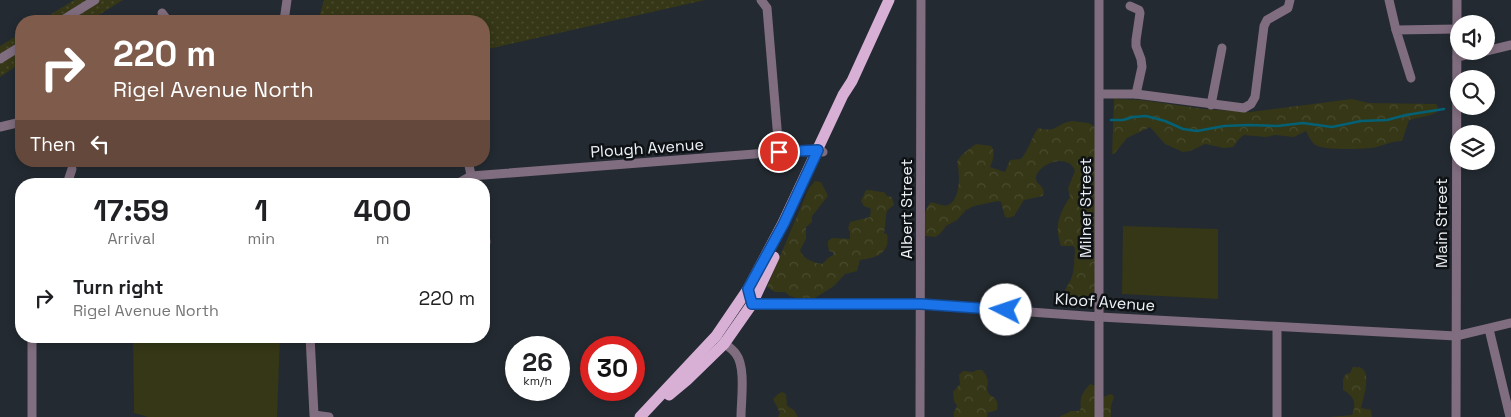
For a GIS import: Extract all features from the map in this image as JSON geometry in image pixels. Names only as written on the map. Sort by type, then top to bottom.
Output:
[{"type":"main road","points":[[647,417],[752,304],[889,0]]},
{"type":"main road","points":[[640,417],[720,340],[732,312],[748,289],[820,151]]},
{"type":"main road","points":[[748,289],[752,304]]},
{"type":"main road","points":[[732,312],[744,305],[752,304]]},
{"type":"street","points":[[71,15],[95,0]]},
{"type":"street","points":[[285,15],[287,0]]},
{"type":"street","points":[[761,0],[767,8],[779,152]]},
{"type":"street","name":"Albert Street","points":[[920,417],[921,0]]},
{"type":"street","name":"Milner Street","points":[[1099,0],[1099,417]]},
{"type":"street","points":[[1100,94],[1136,94],[1244,108],[1255,97],[1264,26],[1267,20],[1288,8],[1290,0]]},
{"type":"street","points":[[1389,0],[1411,78]]},
{"type":"street","name":"Main Street","points":[[1457,0],[1457,15]]},
{"type":"street","points":[[1130,6],[1140,10],[1136,46],[1141,58],[1142,67],[1136,94]]},
{"type":"street","points":[[1396,30],[1450,29]]},
{"type":"street","points":[[1495,49],[1511,45]]},
{"type":"street","points":[[1211,105],[1222,48]]},
{"type":"street","points":[[0,59],[15,50]]},
{"type":"street","name":"Main Street","points":[[1456,417],[1457,60]]},
{"type":"street","points":[[0,126],[15,123]]},
{"type":"street","name":"Plough Avenue","points":[[490,178],[779,152],[820,151]]},
{"type":"street","points":[[70,178],[72,170]]},
{"type":"street","name":"Kloof Avenue","points":[[752,304],[921,304],[1100,317],[1456,336],[1511,323]]},
{"type":"street","points":[[1277,327],[1277,417]]},
{"type":"street","points":[[1489,328],[1510,417]]},
{"type":"street","points":[[720,340],[734,351],[740,360],[742,417]]},
{"type":"street","points":[[32,343],[32,417]]},
{"type":"street","points":[[310,343],[314,415],[329,417]]},
{"type":"green space","points":[[74,0],[123,0],[99,15],[50,15]]},
{"type":"green space","points":[[324,0],[705,0],[490,49],[490,15],[320,15]]},
{"type":"green space","points":[[15,37],[15,67],[0,77],[0,46]]},
{"type":"green space","points":[[1114,99],[1142,100],[1204,109],[1250,112],[1352,99],[1369,103],[1436,104],[1438,107],[1436,113],[1409,120],[1402,141],[1372,148],[1324,148],[1314,144],[1306,131],[1294,137],[1244,135],[1233,147],[1224,148],[1205,144],[1183,152],[1165,144],[1150,127],[1127,138],[1112,154]]},
{"type":"green space","points":[[1072,121],[1089,123],[1094,126],[1096,134],[1095,294],[1082,307],[1061,302],[1072,276],[1075,249],[1073,246],[1061,246],[1058,232],[1059,220],[1070,197],[1068,188],[1075,171],[1071,165],[1065,162],[1052,163],[1040,170],[1036,179],[1044,192],[1043,196],[1024,200],[1014,216],[1005,217],[1001,202],[998,201],[974,206],[966,210],[957,220],[946,226],[940,234],[935,237],[925,236],[923,233],[924,216],[928,205],[931,202],[944,206],[948,205],[955,198],[959,173],[957,162],[968,150],[976,144],[991,146],[994,154],[990,167],[1005,172],[1010,160],[1021,159],[1038,128],[1053,129]]},
{"type":"green space","points":[[815,181],[821,182],[828,196],[812,216],[812,222],[806,227],[806,239],[800,250],[806,258],[815,262],[822,264],[833,255],[833,252],[829,251],[828,246],[828,241],[832,238],[850,239],[848,228],[850,222],[870,217],[871,209],[864,206],[861,201],[866,190],[884,192],[887,196],[892,197],[894,205],[887,211],[884,233],[887,234],[888,241],[881,254],[860,260],[857,271],[845,274],[834,286],[815,298],[800,300],[785,292],[775,292],[767,287],[808,190]]},
{"type":"green space","points":[[1123,226],[1218,229],[1218,299],[1122,294]]},
{"type":"green space","points":[[133,343],[280,343],[277,417],[148,417],[134,413]]},
{"type":"green space","points":[[1353,367],[1361,368],[1366,375],[1366,386],[1361,408],[1371,410],[1372,417],[1329,417],[1352,415],[1354,400],[1343,390],[1343,379],[1346,374],[1350,373]]},
{"type":"green space","points":[[982,370],[986,375],[988,381],[987,390],[998,404],[997,410],[988,412],[987,417],[954,417],[957,406],[954,401],[953,392],[960,384],[959,375],[963,371],[973,372]]},
{"type":"green space","points":[[1090,384],[1096,386],[1102,398],[1110,394],[1113,395],[1111,417],[1059,417],[1071,411],[1079,411],[1082,395]]},
{"type":"green space","points":[[782,392],[786,394],[787,406],[794,410],[798,417],[778,417],[780,413],[773,399]]},
{"type":"waterway","points":[[1111,120],[1146,116],[1165,121],[1183,129],[1197,131],[1224,126],[1277,126],[1303,123],[1332,127],[1361,121],[1387,120],[1444,109]]},
{"type":"route","points":[[779,152],[818,150],[784,223],[748,289],[752,304],[921,304],[1006,310]]}]
